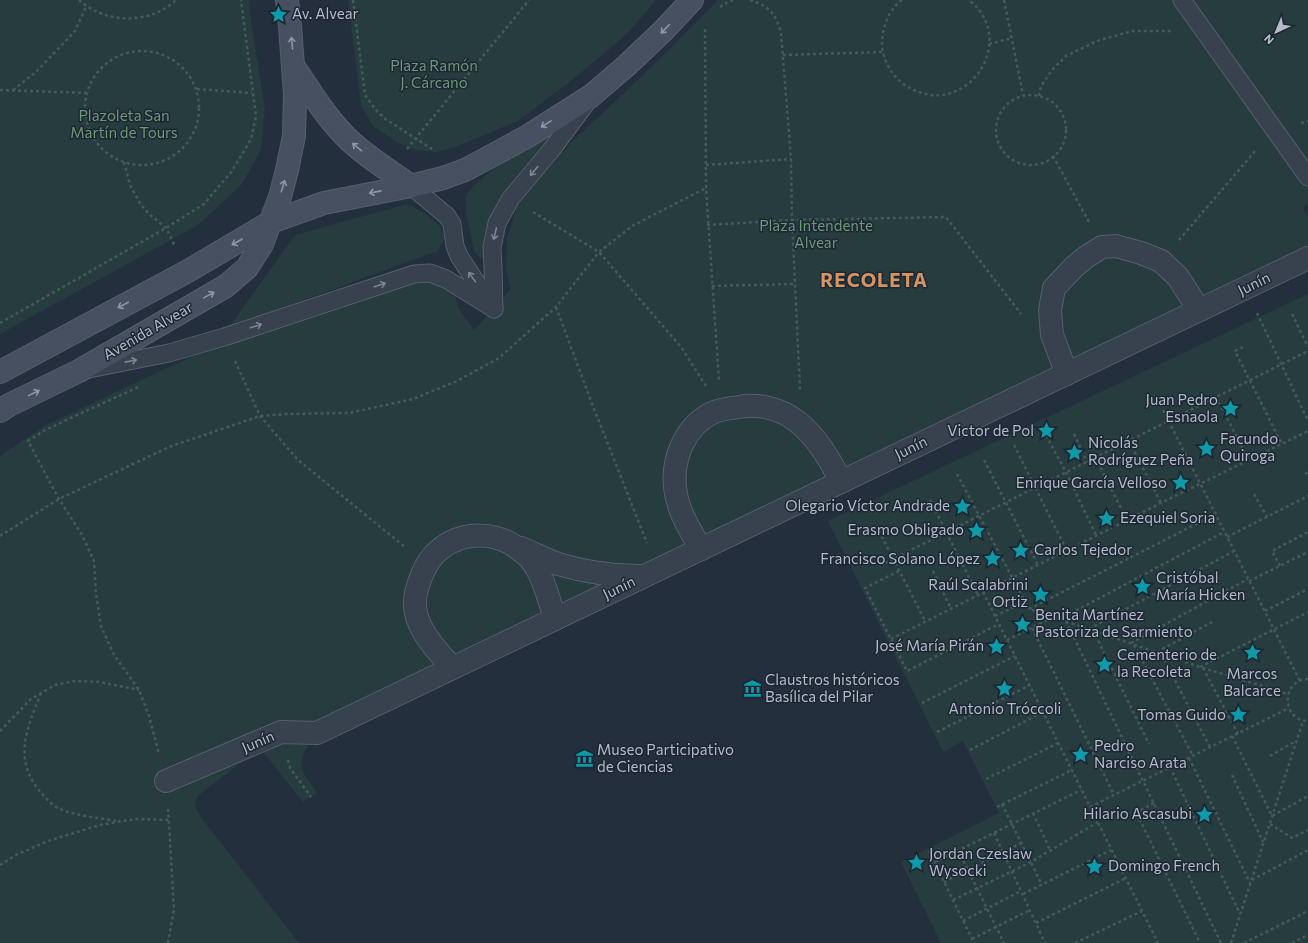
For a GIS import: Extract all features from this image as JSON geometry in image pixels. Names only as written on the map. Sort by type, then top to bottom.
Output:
[{"type":"main road","name":"Avenida Alvear","points":[[0,411],[9,405],[79,371],[226,286],[247,268],[262,244],[280,197],[294,136],[294,67],[287,0]]},
{"type":"main road","points":[[0,372],[188,271],[270,222],[324,203],[411,186],[443,178],[465,170],[528,136],[591,96],[658,36],[692,0]]},
{"type":"main road","points":[[294,67],[327,116],[338,129],[350,141],[381,166],[411,186]]},
{"type":"street","points":[[1067,374],[1052,335],[1050,310],[1054,288],[1074,267],[1102,247],[1116,246],[1141,253],[1161,261],[1178,277],[1199,310]]},
{"type":"street","name":"Junín","points":[[166,781],[281,732],[317,733],[1308,258]]},
{"type":"street","points":[[701,549],[682,515],[675,489],[674,475],[675,466],[682,443],[687,435],[701,420],[711,413],[744,406],[756,406],[773,409],[789,416],[802,425],[819,444],[833,463],[841,482]]},
{"type":"street","points":[[452,668],[423,633],[415,612],[415,591],[426,564],[438,550],[452,541],[473,535],[495,536],[557,563],[588,572],[614,576],[651,573]]},
{"type":"street","points":[[515,545],[531,560],[542,579],[555,619]]},
{"type":"lane","points":[[1182,0],[1308,177]]},
{"type":"lane","points":[[494,309],[492,247],[498,223],[510,198],[552,149],[591,96]]},
{"type":"lane","points":[[411,186],[447,216],[452,224],[458,256],[494,309]]},
{"type":"lane","points":[[79,371],[169,353],[224,337],[414,274],[430,273],[446,279],[494,309]]},
{"type":"path","points":[[79,0],[86,7],[107,16],[129,19],[151,16],[170,6],[176,0]]},
{"type":"path","points":[[0,323],[166,228],[204,204],[232,171],[251,139],[256,116],[241,0]]},
{"type":"path","points":[[353,0],[365,95],[375,109],[384,118],[465,170]]},
{"type":"path","points":[[389,171],[529,0]]},
{"type":"path","points":[[716,10],[729,1],[736,0]]},
{"type":"path","points":[[750,0],[760,3],[771,11],[778,21],[783,54],[791,160],[792,220],[801,398],[789,416]]},
{"type":"path","points":[[902,0],[897,3],[887,18],[882,35],[883,52],[888,67],[898,79],[910,89],[925,94],[940,95],[956,92],[970,84],[980,72],[988,56],[989,39],[986,22],[977,6],[969,0]]},
{"type":"path","points":[[1004,0],[1023,95]]},
{"type":"path","points":[[13,90],[36,72],[75,31],[86,7]]},
{"type":"path","points":[[707,23],[705,30],[707,225],[721,410]]},
{"type":"path","points":[[1039,96],[1041,86],[1052,70],[1066,56],[1097,40],[1132,31],[1168,30],[1208,36]]},
{"type":"path","points":[[989,44],[1012,38]]},
{"type":"path","points":[[140,51],[158,53],[175,61],[188,74],[197,89],[200,109],[196,128],[187,145],[172,158],[154,164],[135,165],[124,162],[116,159],[101,148],[89,131],[85,112],[86,93],[94,76],[106,63],[122,54],[140,51]]},
{"type":"path","points":[[783,54],[883,52]]},
{"type":"path","points":[[197,89],[252,93]]},
{"type":"path","points":[[0,90],[86,93]]},
{"type":"path","points":[[1023,95],[1039,96],[1054,104],[1062,113],[1066,124],[1065,136],[1061,147],[1054,156],[1043,162],[1031,164],[1020,163],[1009,157],[1001,149],[996,138],[998,116],[1012,99],[1023,95]]},
{"type":"path","points":[[1161,261],[1274,129]]},
{"type":"path","points":[[1054,156],[1102,247]]},
{"type":"path","points":[[706,165],[791,160]]},
{"type":"path","points":[[124,162],[130,185],[141,205],[149,214],[166,228]]},
{"type":"path","points":[[0,536],[59,499],[169,447],[260,416],[349,412],[413,399],[457,381],[498,358],[556,307],[599,252],[632,226],[706,188]]},
{"type":"path","points":[[510,198],[599,252],[681,347],[721,410]]},
{"type":"path","points":[[707,225],[792,220],[946,217],[1023,317]]},
{"type":"path","points":[[712,286],[795,284]]},
{"type":"path","points":[[556,307],[591,401],[651,573]]},
{"type":"path","points":[[1292,314],[1308,347]]},
{"type":"path","points":[[1259,317],[1308,421]]},
{"type":"path","points":[[224,337],[260,416],[298,460],[426,564]]},
{"type":"path","points":[[1243,347],[1235,351],[1282,444]]},
{"type":"path","points":[[885,563],[1308,351]]},
{"type":"path","points":[[143,385],[45,430],[28,441],[59,499],[82,535],[94,561],[96,594],[101,626],[114,655],[139,690],[149,716],[166,781],[170,820],[174,909],[168,943]]},
{"type":"path","points":[[1216,397],[1249,460]]},
{"type":"path","points":[[1163,410],[1300,681]]},
{"type":"path","points":[[1043,430],[1066,472],[1096,535]]},
{"type":"path","points":[[891,639],[1096,535],[1308,431]]},
{"type":"path","points":[[1074,434],[1087,462]]},
{"type":"path","points":[[1129,440],[1161,503]]},
{"type":"path","points":[[1014,445],[1067,551]]},
{"type":"path","points":[[1095,457],[1128,520]]},
{"type":"path","points":[[984,460],[1038,565]]},
{"type":"path","points":[[958,474],[1029,609],[1202,668],[1288,694]]},
{"type":"path","points":[[1254,494],[1267,517]]},
{"type":"path","points":[[1227,537],[1308,496]]},
{"type":"path","points":[[930,500],[978,595]]},
{"type":"path","points":[[1029,609],[1216,514]]},
{"type":"path","points":[[879,531],[925,621]]},
{"type":"path","points":[[1060,619],[1224,532]]},
{"type":"path","points":[[1280,566],[1272,551],[1308,532]]},
{"type":"path","points":[[1089,629],[1234,551]]},
{"type":"path","points":[[1132,644],[1249,580],[1308,552]]},
{"type":"path","points":[[933,570],[951,608]]},
{"type":"path","points":[[899,571],[865,588],[906,671],[999,624]]},
{"type":"path","points":[[1264,611],[1308,589]]},
{"type":"path","points":[[983,592],[1157,943]]},
{"type":"path","points":[[995,616],[1025,602]]},
{"type":"path","points":[[1202,668],[1308,612]]},
{"type":"path","points":[[1007,640],[1053,616]]},
{"type":"path","points":[[1066,621],[1221,943]]},
{"type":"path","points":[[1156,652],[1214,621]]},
{"type":"path","points":[[1032,628],[1114,795]]},
{"type":"path","points":[[1093,630],[1149,744]]},
{"type":"path","points":[[1132,644],[1193,756]]},
{"type":"path","points":[[1161,654],[1210,747]]},
{"type":"path","points":[[922,703],[1015,656]]},
{"type":"path","points":[[1202,668],[1238,734]]},
{"type":"path","points":[[1308,679],[1295,683],[1290,688],[1287,697],[1288,706],[1293,715],[1303,721],[1308,721]]},
{"type":"path","points":[[0,731],[31,699],[55,686],[75,682],[100,682],[139,690]]},
{"type":"path","points":[[937,732],[1030,685]]},
{"type":"path","points":[[41,693],[28,727],[24,744],[25,764],[33,782],[45,798],[60,808],[75,813],[120,822]]},
{"type":"path","points":[[1090,807],[1289,708]]},
{"type":"path","points":[[970,750],[1043,712]]},
{"type":"path","points":[[1231,943],[1303,721]]},
{"type":"path","points":[[281,732],[290,768],[311,797]]},
{"type":"path","points":[[1232,736],[1272,816]]},
{"type":"path","points":[[1270,756],[1296,741]]},
{"type":"path","points":[[986,779],[1058,743]]},
{"type":"path","points":[[1189,758],[1251,882]]},
{"type":"path","points":[[1170,768],[1240,914]]},
{"type":"path","points":[[997,807],[1072,770]]},
{"type":"path","points":[[1232,776],[1263,842]]},
{"type":"path","points":[[934,862],[1081,790]]},
{"type":"path","points":[[1272,816],[1308,796]]},
{"type":"path","points":[[1154,803],[1141,810],[1139,818],[1200,943]]},
{"type":"path","points":[[1002,804],[1042,885]]},
{"type":"path","points":[[1033,813],[1050,850]]},
{"type":"path","points":[[0,865],[16,855],[48,841],[100,825],[136,819],[170,820]]},
{"type":"path","points":[[953,900],[1031,862],[1098,822]]},
{"type":"path","points":[[1270,824],[1292,838],[1308,830]]},
{"type":"path","points":[[994,833],[1046,943]]},
{"type":"path","points":[[944,882],[1021,843]]},
{"type":"path","points":[[958,850],[1004,943]]},
{"type":"path","points":[[1023,894],[1112,850]]},
{"type":"path","points":[[1251,882],[1308,850]]},
{"type":"path","points":[[930,851],[974,943]]},
{"type":"path","points":[[1036,924],[1126,878]]},
{"type":"path","points":[[963,921],[1021,891]]},
{"type":"path","points":[[972,939],[1030,910]]},
{"type":"path","points":[[1075,943],[1142,911]]},
{"type":"path","points":[[1244,943],[1308,911]]},
{"type":"path","points":[[1292,943],[1308,935]]},
{"type":"green space","name":"Plazoleta San Martín de Tours","points":[[0,0],[249,0],[265,109],[261,149],[242,184],[198,225],[0,334]]},
{"type":"green space","name":"Plaza Ramón J. Cárcano","points":[[348,0],[656,0],[628,33],[576,77],[518,121],[458,146],[437,152],[417,150],[397,142],[373,126],[361,105]]},
{"type":"green space","name":"Plaza Intendente Alvear","points":[[718,0],[1308,0],[1308,204],[1303,208],[1308,217],[1308,258],[317,733],[305,751],[302,767],[303,772],[317,793],[303,802],[260,748],[199,795],[195,806],[200,816],[299,943],[0,943],[0,456],[46,425],[218,344],[425,279],[454,291],[458,308],[474,330],[511,289],[506,271],[507,238],[517,207],[532,184],[573,141],[661,58]]},
{"type":"green space","points":[[556,132],[507,187],[495,208],[492,218],[486,257],[480,258],[474,251],[466,212],[466,196],[473,186],[490,172],[542,136]]},
{"type":"green space","points":[[407,204],[424,213],[439,225],[445,237],[438,251],[229,327],[295,235]]},
{"type":"green space","name":"Cementerio de la Recoleta","points":[[1308,294],[1308,943],[941,943],[901,862],[999,813],[963,741],[943,752],[828,521]]},
{"type":"place","name":"Av. Alvear","points":[[279,14]]},
{"type":"place","name":"Juan Pedro Esnaola","points":[[1231,409]]},
{"type":"place","name":"Victor de Pol","points":[[1047,431]]},
{"type":"place","name":"Facundo Quiroga","points":[[1207,448]]},
{"type":"place","name":"Nicolás Rodríguez Peña","points":[[1075,452]]},
{"type":"place","name":"Enrique García Velloso","points":[[1180,483]]},
{"type":"place","name":"Olegario Víctor Andrade","points":[[963,506]]},
{"type":"place","name":"Ezequiel Soria","points":[[1107,518]]},
{"type":"place","name":"Erasmo Obligado","points":[[977,530]]},
{"type":"place","name":"Carlos Tejedor","points":[[1021,550]]},
{"type":"place","name":"Francisco Solano López","points":[[993,559]]},
{"type":"place","name":"Cristóbal María Hicken","points":[[1143,587]]},
{"type":"place","name":"Raúl Scalabrini Ortiz","points":[[1041,594]]},
{"type":"place","name":"Benita Martínez Pastoriza de Sarmiento","points":[[1022,624]]},
{"type":"place","name":"José María Pirán","points":[[997,646]]},
{"type":"place","name":"Marcos Balcarce","points":[[1252,653]]},
{"type":"place","name":"Cementerio de la Recoleta","points":[[1104,664]]},
{"type":"place","name":"Antonio Tróccoli","points":[[1005,688]]},
{"type":"place","name":"Claustros históricos Basílica del Pilar","points":[[752,689]]},
{"type":"place","name":"Tomas Guido","points":[[1239,715]]},
{"type":"place","name":"Pedro Narciso Arata","points":[[1081,755]]},
{"type":"place","name":"Museo Participativo de Ciencias","points":[[584,759]]},
{"type":"place","name":"Hilario Ascasubi","points":[[1205,814]]},
{"type":"place","name":"Jordan Czeslaw Wysocki","points":[[916,863]]},
{"type":"place","name":"Domingo French","points":[[1095,866]]},
{"type":"district","name":"RECOLETA","points":[[874,280]]}]
